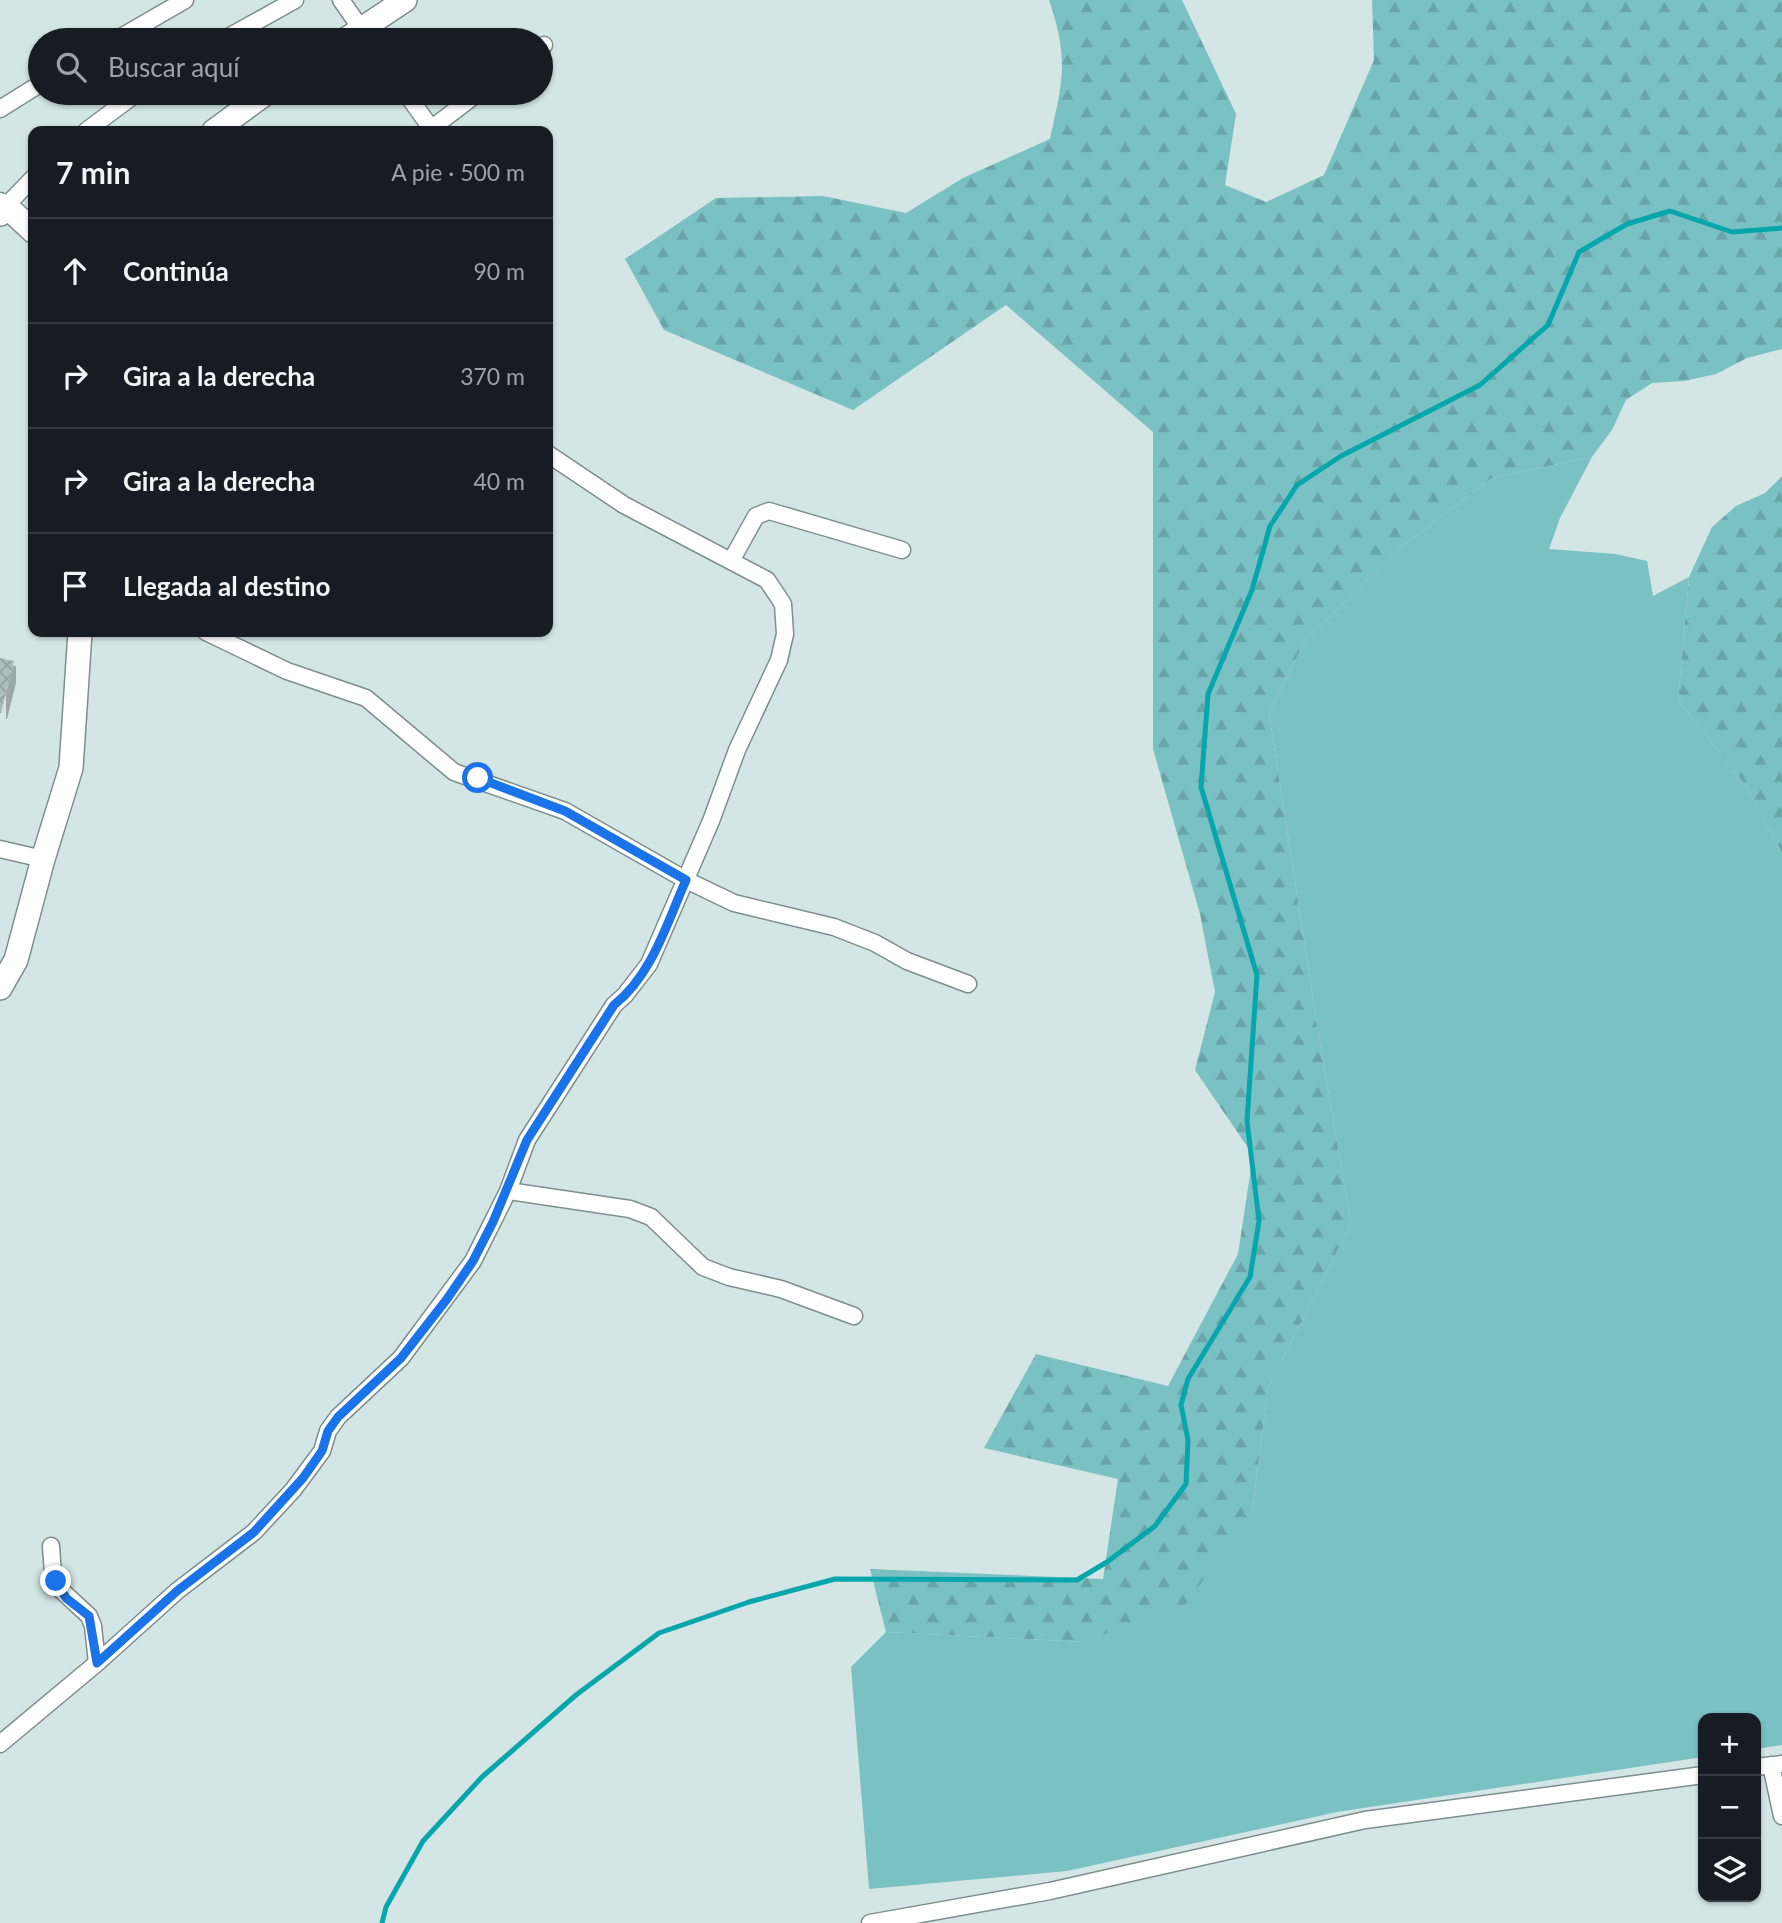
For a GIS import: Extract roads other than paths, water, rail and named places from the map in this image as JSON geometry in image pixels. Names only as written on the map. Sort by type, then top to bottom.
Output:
[{"type":"street","points":[[137,28],[185,0]]},
{"type":"street","points":[[245,28],[295,0]]},
{"type":"street","points":[[341,0],[355,28]]},
{"type":"street","points":[[370,28],[405,0]]},
{"type":"street","points":[[0,109],[28,92]]},
{"type":"street","points":[[93,126],[121,105]]},
{"type":"street","points":[[221,126],[250,105]]},
{"type":"street","points":[[414,105],[428,126]]},
{"type":"street","points":[[436,126],[463,105]]},
{"type":"street","points":[[28,183],[2,207],[28,227]]},
{"type":"street","points":[[0,1744],[97,1663],[177,1591],[254,1532],[293,1490],[322,1451],[328,1431],[338,1417],[401,1358],[473,1261],[508,1191],[527,1140],[614,1005],[625,996],[649,964],[686,880],[737,750],[779,660],[785,634],[783,604],[767,580],[624,505],[553,457]]},
{"type":"street","points":[[731,561],[756,516],[769,511],[902,550]]},
{"type":"street","points":[[0,988],[16,960],[71,768],[80,637]]},
{"type":"street","points":[[216,637],[287,671],[366,698],[454,772],[565,811],[686,880],[734,903],[768,914],[834,927],[875,943],[907,961],[968,984]]},
{"type":"street","points":[[0,849],[43,859]]},
{"type":"street","points":[[508,1191],[631,1209],[651,1217],[703,1267],[781,1289],[854,1316]]},
{"type":"street","points":[[51,1546],[53,1574],[61,1590],[66,1598],[89,1616],[93,1626],[97,1663]]},
{"type":"street","points":[[1769,1765],[1782,1816]]},
{"type":"street","points":[[870,1923],[1050,1891],[1365,1820],[1698,1775]]},
{"type":"waterway","points":[[382,1923],[386,1907],[423,1841],[482,1777],[576,1695],[659,1633],[749,1602],[835,1579],[1077,1580],[1107,1562],[1155,1526],[1186,1484],[1188,1440],[1181,1405],[1188,1379],[1250,1277],[1259,1221],[1247,1121],[1257,975],[1201,787],[1208,694],[1252,590],[1270,526],[1297,485],[1341,456],[1480,385],[1548,325],[1579,252],[1627,224],[1670,211],[1732,232],[1782,228]]}]
